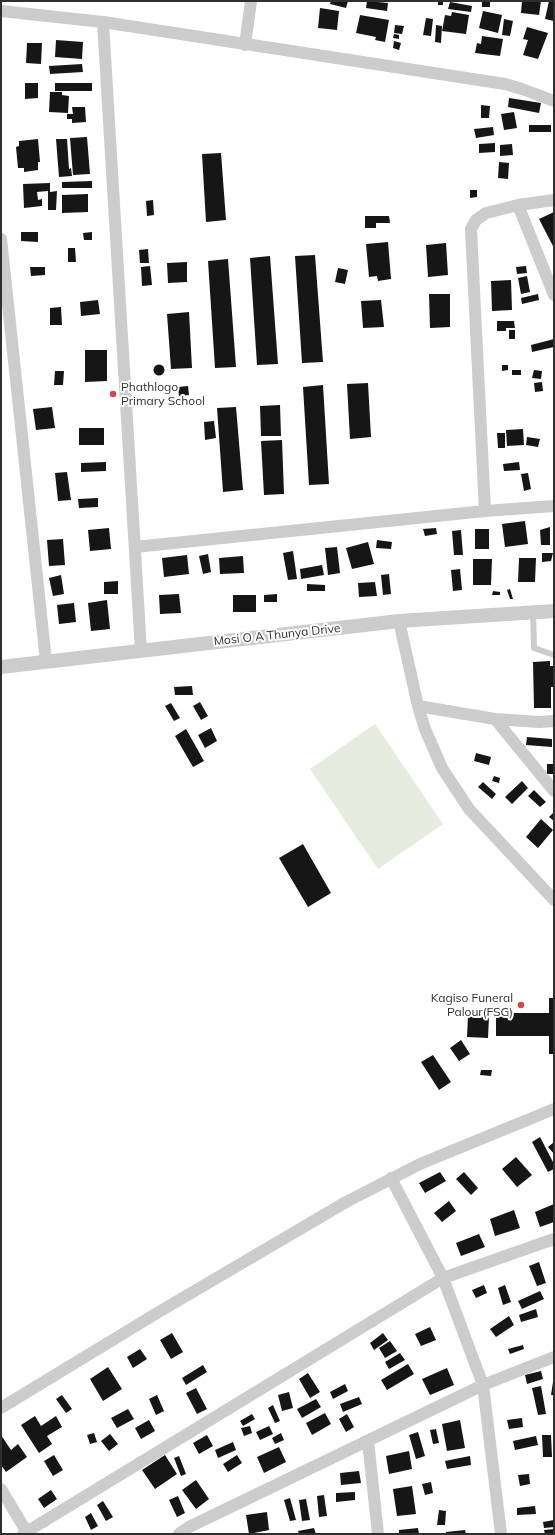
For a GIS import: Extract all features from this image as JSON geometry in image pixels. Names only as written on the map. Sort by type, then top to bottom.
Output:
[{"type":"street","points":[[246,45],[251,1]]},
{"type":"street","points":[[1,11],[103,22],[506,84],[554,101]]},
{"type":"street","points":[[103,22],[141,651]]},
{"type":"street","points":[[484,511],[471,229],[472,224],[479,216],[486,213],[518,205],[554,200]]},
{"type":"street","points":[[518,205],[554,294]]},
{"type":"street","points":[[1,239],[46,661]]},
{"type":"street","points":[[135,547],[484,511],[554,506]]},
{"type":"street","name":"Mosi O A Thunya Drive","points":[[1,667],[399,622],[533,611],[554,611]]},
{"type":"street","points":[[399,622],[418,706],[433,750],[442,768],[469,809],[554,900]]},
{"type":"street","points":[[418,706],[495,719],[539,722],[554,721]]},
{"type":"street","points":[[495,719],[554,791]]},
{"type":"street","points":[[1,1408],[157,1313],[346,1202],[391,1178],[460,1147],[554,1109]]},
{"type":"street","points":[[391,1178],[443,1278],[483,1385],[501,1534]]},
{"type":"street","points":[[1,1489],[26,1533],[344,1337],[443,1278],[554,1239]]},
{"type":"street","points":[[179,1534],[189,1527],[483,1385],[554,1357]]},
{"type":"street","points":[[368,1441],[378,1534]]},
{"type":"lane","points":[[533,611],[534,648],[554,655]]},
{"type":"shaded area","points":[[375,724],[443,824],[378,869],[310,769]]},
{"type":"building","points":[[331,1],[348,1],[346,8],[330,4]]},
{"type":"building","points":[[367,1],[388,3],[387,11],[366,8]]},
{"type":"building","points":[[438,1],[443,1],[443,5],[438,5]]},
{"type":"building","points":[[482,1],[490,1],[490,7],[482,7]]},
{"type":"building","points":[[522,1],[541,1],[539,15],[521,13]]},
{"type":"building","points":[[549,1],[554,1],[554,21],[545,19]]},
{"type":"building","points":[[450,2],[472,6],[471,12],[448,9]]},
{"type":"building","points":[[320,8],[339,11],[337,30],[318,28]]},
{"type":"building","points":[[483,11],[502,15],[498,33],[479,28]]},
{"type":"building","points":[[452,12],[469,15],[466,34],[442,31],[445,15],[451,16]]},
{"type":"building","points":[[360,15],[389,20],[385,42],[375,40],[376,37],[356,33]]},
{"type":"building","points":[[426,18],[433,19],[431,36],[423,35]]},
{"type":"building","points":[[504,19],[513,21],[510,36],[502,35]]},
{"type":"building","points":[[395,25],[404,26],[402,34],[394,33]]},
{"type":"building","points":[[436,25],[442,26],[441,43],[435,42]]},
{"type":"building","points":[[527,27],[548,33],[538,59],[523,55],[528,40],[523,39]]},
{"type":"building","points":[[394,34],[399,35],[399,39],[393,38]]},
{"type":"building","points":[[482,36],[503,39],[500,56],[475,53],[477,43],[481,44]]},
{"type":"building","points":[[56,40],[83,42],[82,59],[55,57]]},
{"type":"building","points":[[394,41],[401,43],[399,50],[393,48]]},
{"type":"building","points":[[27,43],[42,43],[41,64],[26,63]]},
{"type":"building","points":[[82,64],[83,72],[50,74],[49,66]]},
{"type":"building","points":[[25,83],[38,83],[38,98],[25,99]]},
{"type":"building","points":[[55,83],[92,83],[92,91],[55,91]]},
{"type":"building","points":[[50,92],[62,92],[62,95],[69,96],[68,113],[49,112]]},
{"type":"building","points":[[509,98],[541,103],[539,113],[508,107]]},
{"type":"building","points":[[481,105],[490,106],[489,118],[481,118]]},
{"type":"building","points":[[72,107],[85,107],[86,122],[72,123],[72,119],[67,119],[67,114],[73,114]]},
{"type":"building","points":[[514,112],[517,128],[504,130],[501,114]]},
{"type":"building","points":[[529,125],[551,125],[551,132],[529,132]]},
{"type":"building","points":[[493,127],[494,135],[476,138],[474,129]]},
{"type":"building","points":[[87,137],[90,174],[73,175],[70,138]]},
{"type":"building","points":[[38,139],[40,162],[38,162],[38,170],[24,172],[24,168],[18,168],[16,147],[19,146],[19,141]]},
{"type":"building","points":[[56,139],[67,139],[69,169],[71,168],[72,176],[59,177]]},
{"type":"building","points":[[495,143],[495,152],[479,153],[479,144]]},
{"type":"building","points":[[512,144],[513,155],[500,156],[500,145]]},
{"type":"building","points":[[221,153],[226,220],[206,222],[202,154]]},
{"type":"building","points":[[499,162],[509,163],[508,179],[498,178]]},
{"type":"building","points":[[92,181],[92,188],[62,188],[62,182]]},
{"type":"building","points":[[50,183],[50,192],[57,191],[56,210],[48,210],[48,191],[37,192],[38,200],[42,199],[42,206],[24,208],[23,184]]},
{"type":"building","points":[[470,190],[477,190],[477,197],[470,198]]},
{"type":"building","points":[[88,194],[88,212],[62,213],[62,195]]},
{"type":"building","points":[[153,200],[154,215],[147,216],[146,201]]},
{"type":"building","points":[[554,212],[554,248],[539,219]]},
{"type":"building","points":[[365,216],[389,216],[390,223],[376,223],[376,228],[365,228]]},
{"type":"building","points":[[21,232],[38,232],[38,242],[21,241]]},
{"type":"building","points":[[92,232],[92,240],[84,240],[83,233]]},
{"type":"building","points":[[388,242],[391,279],[378,281],[377,276],[369,277],[366,244]]},
{"type":"building","points":[[446,243],[448,275],[428,277],[426,245]]},
{"type":"building","points":[[68,248],[75,248],[76,262],[68,262]]},
{"type":"building","points":[[148,249],[149,263],[140,263],[139,250]]},
{"type":"building","points":[[315,255],[323,362],[302,363],[295,256]]},
{"type":"building","points":[[270,256],[278,364],[257,365],[250,258]]},
{"type":"building","points":[[228,259],[236,367],[215,368],[208,261]]},
{"type":"building","points":[[187,262],[187,282],[168,283],[167,263]]},
{"type":"building","points":[[150,266],[152,285],[142,286],[141,267]]},
{"type":"building","points":[[526,266],[527,273],[517,274],[516,267]]},
{"type":"building","points":[[30,267],[45,267],[45,275],[31,276]]},
{"type":"building","points":[[338,268],[348,270],[345,284],[335,282]]},
{"type":"building","points":[[527,276],[530,292],[521,294],[518,278]]},
{"type":"building","points":[[511,280],[512,310],[492,311],[491,281]]},
{"type":"building","points":[[429,294],[450,294],[450,327],[430,328]]},
{"type":"building","points":[[538,294],[539,300],[522,304],[521,298]]},
{"type":"building","points":[[98,300],[100,314],[81,316],[80,302]]},
{"type":"building","points":[[381,300],[384,327],[363,328],[361,301]]},
{"type":"building","points":[[61,307],[62,325],[50,325],[50,308]]},
{"type":"building","points":[[189,312],[192,368],[171,369],[167,314]]},
{"type":"building","points":[[497,321],[514,321],[515,328],[506,328],[506,331],[497,331]]},
{"type":"building","points":[[509,330],[515,330],[515,339],[509,339]]},
{"type":"building","points":[[554,339],[554,347],[532,352],[531,345]]},
{"type":"building","points":[[85,350],[107,350],[107,381],[85,382]]},
{"type":"building","points":[[157,365],[161,365],[163,366],[163,374],[157,375],[154,372],[154,368]]},
{"type":"building","points":[[502,365],[508,365],[508,370],[502,371]]},
{"type":"building","points":[[512,370],[521,370],[521,375],[512,375]]},
{"type":"building","points":[[534,370],[542,371],[541,379],[532,378]]},
{"type":"building","points":[[55,371],[64,371],[63,385],[54,385]]},
{"type":"building","points":[[542,382],[543,391],[535,392],[534,383]]},
{"type":"building","points":[[368,383],[371,437],[350,439],[347,384]]},
{"type":"building","points":[[323,385],[329,484],[309,485],[303,387]]},
{"type":"building","points":[[188,386],[189,395],[179,396],[178,387]]},
{"type":"building","points":[[280,405],[281,436],[261,436],[260,406]]},
{"type":"building","points":[[52,407],[55,428],[36,430],[33,409]]},
{"type":"building","points":[[236,407],[243,490],[223,492],[217,408]]},
{"type":"building","points":[[214,421],[216,438],[205,440],[204,422]]},
{"type":"building","points":[[79,428],[104,428],[104,445],[79,445]]},
{"type":"building","points":[[523,429],[524,445],[507,446],[506,430]]},
{"type":"building","points":[[497,433],[505,433],[505,448],[498,448]]},
{"type":"building","points":[[527,437],[540,439],[538,447],[526,445]]},
{"type":"building","points":[[282,440],[284,494],[264,495],[261,441]]},
{"type":"building","points":[[106,462],[106,471],[81,472],[81,463]]},
{"type":"building","points":[[519,462],[520,470],[504,471],[503,464]]},
{"type":"building","points":[[67,472],[71,500],[58,501],[55,473]]},
{"type":"building","points":[[528,473],[531,489],[524,491],[521,474]]},
{"type":"building","points":[[98,498],[98,507],[79,508],[78,499]]},
{"type":"building","points":[[525,521],[528,544],[505,547],[502,524]]},
{"type":"building","points":[[550,527],[550,545],[541,545],[540,530]]},
{"type":"building","points":[[109,528],[111,549],[90,551],[88,530]]},
{"type":"building","points":[[436,528],[437,534],[425,536],[423,529]]},
{"type":"building","points":[[475,529],[489,529],[489,549],[475,549]]},
{"type":"building","points":[[461,530],[463,555],[454,555],[452,531]]},
{"type":"building","points":[[63,539],[65,565],[49,566],[47,540]]},
{"type":"building","points":[[377,540],[392,542],[391,549],[376,548]]},
{"type":"building","points":[[368,542],[374,564],[352,569],[346,548]]},
{"type":"building","points":[[337,547],[340,573],[328,575],[325,548]]},
{"type":"building","points":[[293,551],[297,579],[288,580],[283,553]]},
{"type":"building","points":[[542,553],[553,553],[551,561],[542,562]]},
{"type":"building","points":[[208,554],[211,572],[203,574],[199,556]]},
{"type":"building","points":[[187,555],[189,574],[164,577],[162,558]]},
{"type":"building","points":[[243,556],[244,573],[220,574],[219,558]]},
{"type":"building","points":[[519,558],[536,558],[535,582],[518,582]]},
{"type":"building","points":[[473,559],[492,559],[491,585],[473,585]]},
{"type":"building","points":[[322,565],[324,575],[301,579],[300,569]]},
{"type":"building","points":[[460,569],[462,590],[453,591],[451,570]]},
{"type":"building","points":[[389,574],[391,594],[383,595],[381,575]]},
{"type":"building","points":[[61,575],[64,594],[53,596],[49,578]]},
{"type":"building","points":[[118,581],[118,594],[104,594],[104,582]]},
{"type":"building","points":[[375,582],[377,596],[359,597],[358,583]]},
{"type":"building","points":[[307,584],[325,585],[325,591],[307,591]]},
{"type":"building","points":[[510,589],[513,599],[510,599],[507,590]]},
{"type":"building","points":[[493,591],[500,592],[500,595],[492,595]]},
{"type":"building","points":[[179,594],[181,613],[160,614],[159,595]]},
{"type":"building","points":[[277,594],[277,602],[264,602],[264,595]]},
{"type":"building","points":[[233,595],[256,595],[256,612],[233,612]]},
{"type":"building","points":[[107,600],[110,629],[91,631],[88,603]]},
{"type":"building","points":[[74,603],[76,622],[59,624],[57,605]]},
{"type":"building","points":[[550,661],[550,666],[554,666],[554,687],[551,687],[551,708],[534,708],[533,662]]},
{"type":"building","points":[[192,686],[193,695],[175,695],[174,687]]},
{"type":"building","points":[[200,702],[208,716],[201,720],[193,706]]},
{"type":"building","points":[[171,703],[180,718],[174,721],[165,706]]},
{"type":"building","points":[[211,728],[217,741],[205,748],[198,735]]},
{"type":"building","points":[[186,729],[204,761],[193,767],[175,736]]},
{"type":"building","points":[[527,737],[552,739],[552,747],[526,745]]},
{"type":"building","points":[[476,753],[491,757],[489,765],[474,761]]},
{"type":"building","points":[[547,764],[554,764],[554,774],[547,774]]},
{"type":"building","points":[[494,776],[500,778],[499,783],[492,781]]},
{"type":"building","points":[[522,781],[528,788],[512,804],[505,797]]},
{"type":"building","points":[[483,782],[496,794],[492,799],[478,787]]},
{"type":"building","points":[[534,790],[546,802],[540,807],[528,796]]},
{"type":"building","points":[[554,812],[554,821],[549,817]]},
{"type":"building","points":[[541,819],[553,830],[538,848],[526,837]]},
{"type":"building","points":[[303,844],[331,893],[308,907],[279,858]]},
{"type":"building","points":[[549,998],[554,998],[554,1054],[549,1054],[549,1036],[496,1036],[496,1013],[549,1013]]},
{"type":"building","points":[[468,1016],[489,1017],[488,1038],[467,1037]]},
{"type":"building","points":[[461,1040],[470,1054],[459,1061],[450,1048]]},
{"type":"building","points":[[433,1055],[451,1082],[439,1090],[421,1062]]},
{"type":"building","points":[[481,1070],[492,1070],[491,1076],[480,1075]]},
{"type":"building","points":[[540,1137],[554,1164],[554,1169],[548,1172],[532,1142]]},
{"type":"building","points":[[554,1142],[554,1154],[548,1147]]},
{"type":"building","points":[[516,1157],[532,1175],[517,1187],[502,1169]]},
{"type":"building","points":[[440,1172],[446,1181],[425,1193],[419,1183]]},
{"type":"building","points":[[464,1172],[478,1188],[471,1195],[456,1179]]},
{"type":"building","points":[[449,1201],[456,1211],[442,1222],[434,1213]]},
{"type":"building","points":[[554,1204],[554,1222],[540,1227],[535,1212]]},
{"type":"building","points":[[514,1210],[520,1228],[495,1236],[490,1219]]},
{"type":"building","points":[[479,1234],[485,1247],[461,1256],[456,1243]]},
{"type":"building","points":[[539,1262],[546,1283],[537,1286],[529,1266]]},
{"type":"building","points":[[484,1285],[487,1293],[476,1298],[472,1290]]},
{"type":"building","points":[[505,1285],[511,1302],[503,1305],[498,1288]]},
{"type":"building","points":[[540,1291],[544,1299],[522,1309],[518,1301]]},
{"type":"building","points":[[536,1309],[538,1317],[521,1322],[519,1315]]},
{"type":"building","points":[[509,1316],[514,1325],[496,1337],[490,1329]]},
{"type":"building","points":[[430,1327],[436,1340],[421,1346],[415,1334]]},
{"type":"building","points":[[172,1333],[183,1352],[171,1359],[160,1340]]},
{"type":"building","points":[[383,1333],[388,1340],[374,1350],[370,1343]]},
{"type":"building","points":[[390,1341],[397,1351],[385,1358],[379,1348]]},
{"type":"building","points":[[523,1345],[524,1349],[510,1354],[508,1349]]},
{"type":"building","points":[[140,1349],[147,1359],[133,1368],[127,1357]]},
{"type":"building","points":[[400,1353],[405,1360],[389,1369],[385,1362]]},
{"type":"building","points":[[408,1364],[414,1374],[387,1390],[381,1380]]},
{"type":"building","points":[[203,1365],[207,1372],[186,1385],[182,1378]]},
{"type":"building","points":[[108,1367],[122,1389],[103,1401],[90,1379]]},
{"type":"building","points":[[447,1368],[454,1385],[430,1395],[422,1379]]},
{"type":"building","points":[[541,1371],[543,1379],[527,1384],[525,1375]]},
{"type":"building","points":[[308,1373],[320,1392],[310,1398],[299,1379]]},
{"type":"building","points":[[553,1382],[554,1395],[551,1395]]},
{"type":"building","points":[[345,1384],[348,1391],[333,1399],[330,1392]]},
{"type":"building","points":[[541,1386],[546,1414],[538,1415],[532,1388]]},
{"type":"building","points":[[196,1388],[207,1409],[197,1414],[186,1393]]},
{"type":"building","points":[[289,1392],[293,1408],[282,1411],[278,1395]]},
{"type":"building","points":[[62,1395],[72,1409],[66,1413],[56,1399]]},
{"type":"building","points":[[157,1395],[164,1411],[156,1415],[149,1399]]},
{"type":"building","points":[[359,1397],[362,1404],[343,1412],[340,1404]]},
{"type":"building","points":[[316,1399],[321,1407],[302,1418],[297,1409]]},
{"type":"building","points":[[273,1405],[280,1421],[275,1423],[268,1408]]},
{"type":"building","points":[[128,1409],[134,1419],[117,1428],[111,1418]]},
{"type":"building","points":[[325,1413],[331,1424],[312,1435],[306,1423]]},
{"type":"building","points":[[252,1414],[255,1419],[243,1426],[240,1421]]},
{"type":"building","points":[[347,1414],[354,1427],[346,1432],[339,1419]]},
{"type":"building","points":[[35,1416],[41,1426],[56,1416],[62,1427],[47,1436],[52,1444],[39,1453],[21,1425]]},
{"type":"building","points":[[522,1418],[523,1427],[509,1429],[507,1420]]},
{"type":"building","points":[[149,1420],[155,1431],[141,1439],[135,1428]]},
{"type":"building","points":[[460,1420],[465,1448],[447,1451],[442,1424]]},
{"type":"building","points":[[250,1426],[252,1433],[244,1436],[241,1428]]},
{"type":"building","points":[[269,1426],[273,1434],[260,1440],[256,1432]]},
{"type":"building","points":[[436,1429],[439,1443],[433,1444],[430,1430]]},
{"type":"building","points":[[418,1432],[425,1456],[416,1459],[409,1435]]},
{"type":"building","points":[[94,1433],[97,1442],[90,1444],[87,1435]]},
{"type":"building","points":[[281,1433],[284,1440],[275,1444],[272,1438]]},
{"type":"building","points":[[110,1434],[118,1444],[109,1451],[101,1441]]},
{"type":"building","points":[[1,1435],[11,1450],[18,1444],[27,1457],[6,1472],[1,1465]]},
{"type":"building","points":[[207,1435],[213,1446],[199,1454],[193,1443]]},
{"type":"building","points":[[542,1435],[551,1435],[552,1457],[543,1457]]},
{"type":"building","points":[[536,1436],[538,1445],[515,1450],[513,1441]]},
{"type":"building","points":[[233,1442],[236,1450],[218,1458],[215,1450]]},
{"type":"building","points":[[279,1447],[286,1462],[264,1473],[257,1457]]},
{"type":"building","points":[[409,1451],[412,1469],[389,1474],[386,1456]]},
{"type":"building","points":[[54,1455],[63,1470],[53,1476],[44,1461]]},
{"type":"building","points":[[165,1455],[177,1474],[155,1489],[142,1470]]},
{"type":"building","points":[[237,1455],[242,1463],[228,1472],[223,1464]]},
{"type":"building","points":[[179,1456],[186,1474],[181,1476],[174,1458]]},
{"type":"building","points":[[470,1456],[471,1465],[447,1469],[445,1461]]},
{"type":"building","points":[[359,1471],[361,1483],[341,1485],[340,1473]]},
{"type":"building","points":[[529,1474],[530,1484],[520,1486],[518,1475]]},
{"type":"building","points":[[196,1480],[209,1499],[196,1509],[182,1490]]},
{"type":"building","points":[[431,1482],[433,1493],[425,1495],[422,1484]]},
{"type":"building","points":[[412,1486],[416,1514],[397,1516],[393,1489]]},
{"type":"building","points":[[51,1490],[57,1499],[44,1508],[38,1499]]},
{"type":"building","points":[[355,1492],[355,1500],[336,1502],[336,1493]]},
{"type":"building","points":[[324,1495],[327,1516],[319,1517],[317,1496]]},
{"type":"building","points":[[178,1496],[185,1513],[177,1517],[169,1500]]},
{"type":"building","points":[[290,1498],[296,1520],[290,1521],[284,1500]]},
{"type":"building","points":[[306,1499],[310,1520],[302,1521],[299,1500]]},
{"type":"building","points":[[103,1501],[113,1517],[106,1521],[97,1505]]},
{"type":"building","points":[[535,1506],[536,1514],[517,1515],[517,1508]]},
{"type":"building","points":[[439,1510],[446,1511],[445,1525],[437,1525]]},
{"type":"building","points":[[267,1512],[269,1530],[249,1534],[246,1515]]},
{"type":"building","points":[[91,1513],[98,1526],[91,1530],[85,1517]]},
{"type":"building","points":[[554,1520],[554,1527],[544,1528],[543,1522]]},
{"type":"building","points":[[314,1528],[316,1534],[299,1534],[298,1531]]},
{"type":"building","points":[[418,1528],[419,1534],[399,1534],[399,1530]]},
{"type":"building","points":[[554,1529],[554,1534],[545,1534],[544,1530]]},
{"type":"building","points":[[465,1530],[466,1534],[446,1534],[446,1532]]},
{"type":"place","name":"Phathlogo Primary School","points":[[113,394]]},
{"type":"place","name":"Kagiso Funeral Palour(FSG)","points":[[521,1005]]}]
